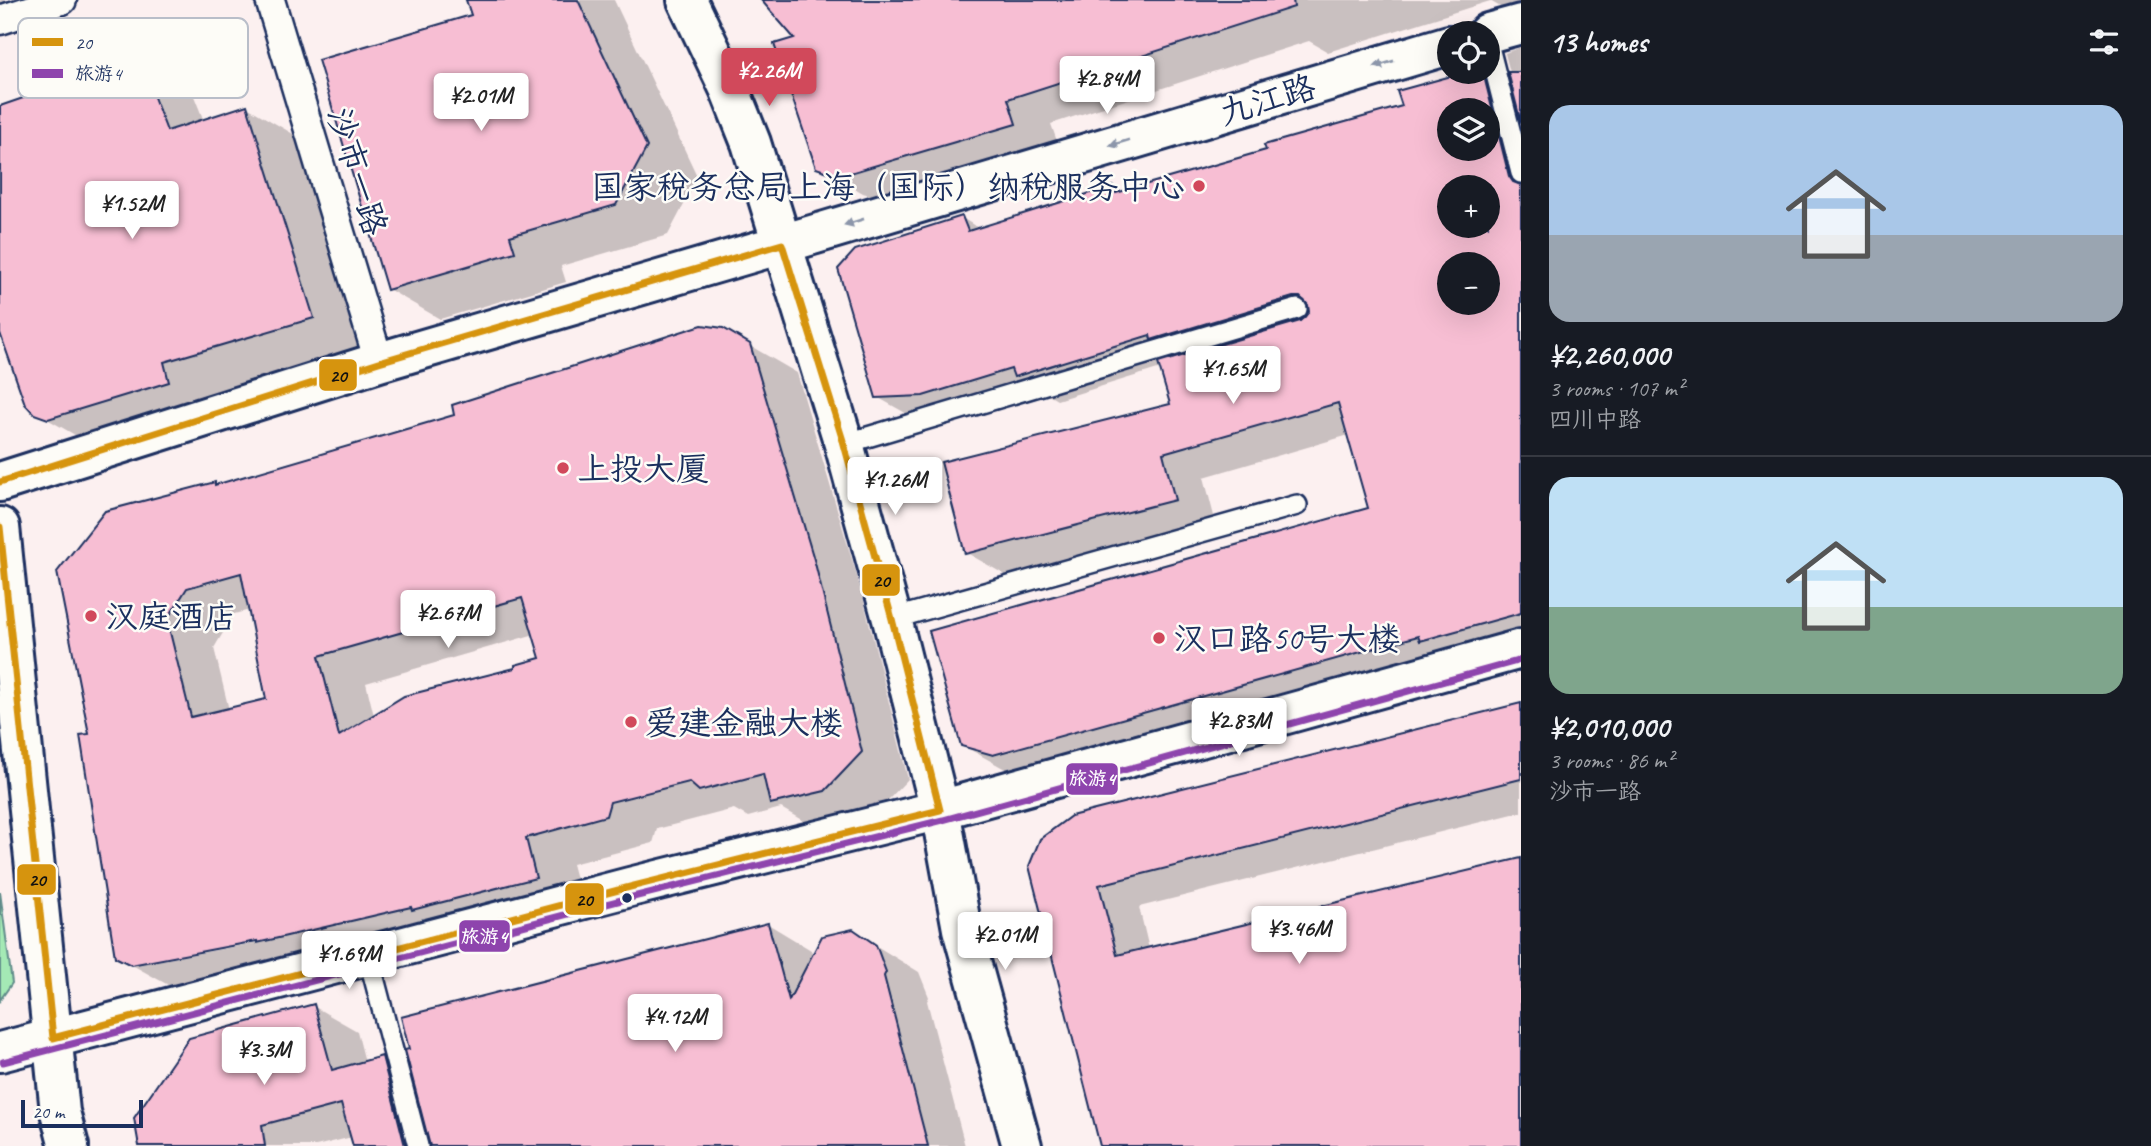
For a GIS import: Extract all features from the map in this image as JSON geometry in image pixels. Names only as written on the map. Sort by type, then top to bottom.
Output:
[{"type":"street","points":[[0,20],[62,0]]},
{"type":"street","name":"沙市一路","points":[[270,0],[379,362]]},
{"type":"street","points":[[687,0],[729,88],[751,143],[844,444],[940,810],[962,929],[1022,1146]]},
{"type":"street","points":[[1500,30],[1521,24]]},
{"type":"street","name":"九江路","points":[[0,482],[379,362],[1437,49]]},
{"type":"street","points":[[0,527],[60,1112],[69,1146]]},
{"type":"street","points":[[0,1052],[940,810],[1521,649]]},
{"type":"lane","points":[[1498,84],[1521,173]]},
{"type":"lane","points":[[844,444],[1297,309]]},
{"type":"lane","points":[[892,619],[1297,505]]},
{"type":"lane","points":[[369,955],[418,1146]]},
{"type":"green space","points":[[0,892],[12,983],[0,1000]]},
{"type":"building","points":[[466,0],[578,0],[647,147],[616,205],[510,236],[515,252],[387,290],[318,60],[471,15]]},
{"type":"building","points":[[761,0],[1293,0],[1294,7],[1008,99],[1016,124],[840,176],[816,168],[774,44],[794,38]]},
{"type":"building","points":[[1508,72],[1521,72],[1521,123]]},
{"type":"building","points":[[1437,80],[1437,84],[1486,84],[1490,98],[1437,98],[1437,161],[1500,161],[1500,140],[1509,176],[1513,182],[1521,185],[1521,613],[1420,641],[1418,636],[993,755],[961,746],[929,631],[1368,508],[1338,403],[1163,453],[1175,500],[965,554],[941,462],[1170,404],[1158,363],[1300,321],[1309,312],[1308,305],[1300,297],[1293,297],[1151,340],[1150,335],[1014,377],[1011,369],[923,396],[876,398],[838,269],[855,250],[962,216],[968,231],[1113,186],[1116,193],[1266,150],[1264,145],[1402,106],[1397,91]]},
{"type":"building","points":[[23,98],[154,98],[167,131],[247,105],[314,318],[164,362],[169,382],[48,419],[34,414],[25,404],[0,333],[0,106]]},
{"type":"building","points":[[702,325],[723,328],[750,344],[815,563],[862,752],[825,791],[770,804],[763,774],[699,791],[689,782],[610,802],[606,816],[526,838],[536,878],[412,910],[411,907],[257,943],[131,965],[115,957],[80,735],[89,734],[57,572],[105,511],[215,482],[215,485],[454,415],[452,405]],"holes":[[[241,573],[266,699],[191,717],[167,620],[187,588]],[[522,598],[540,658],[515,665],[515,668],[404,696],[339,736],[319,656]]]},
{"type":"building","points":[[1521,703],[1521,779],[1099,885],[1117,955],[1521,858],[1521,1146],[1100,1146],[1029,866],[1040,839],[1071,816]]},
{"type":"building","points":[[768,923],[789,1000],[822,936],[853,929],[876,945],[886,972],[884,976],[928,1146],[430,1146],[405,1050],[409,1049],[401,1017]]},
{"type":"building","points":[[314,1004],[332,1070],[382,1056],[405,1146],[353,1146],[341,1104],[262,1125],[265,1146],[139,1146],[134,1118],[189,1038]]},
{"type":"transit line","name":"20","points":[[0,482],[379,362],[782,244],[844,444],[940,810],[630,887],[53,1038],[0,527]]},
{"type":"transit line","name":"旅游4","points":[[3,1062],[633,897],[943,820],[1521,660]]},
{"type":"place","name":"国家税务总局上海（国际）纳税服务中心","points":[[1199,186]]},
{"type":"place","name":"上投大厦","points":[[563,468]]},
{"type":"place","name":"汉庭酒店","points":[[91,616]]},
{"type":"place","name":"汉口路50号大楼","points":[[1159,638]]},
{"type":"place","name":"爱建金融大楼","points":[[631,722]]}]
